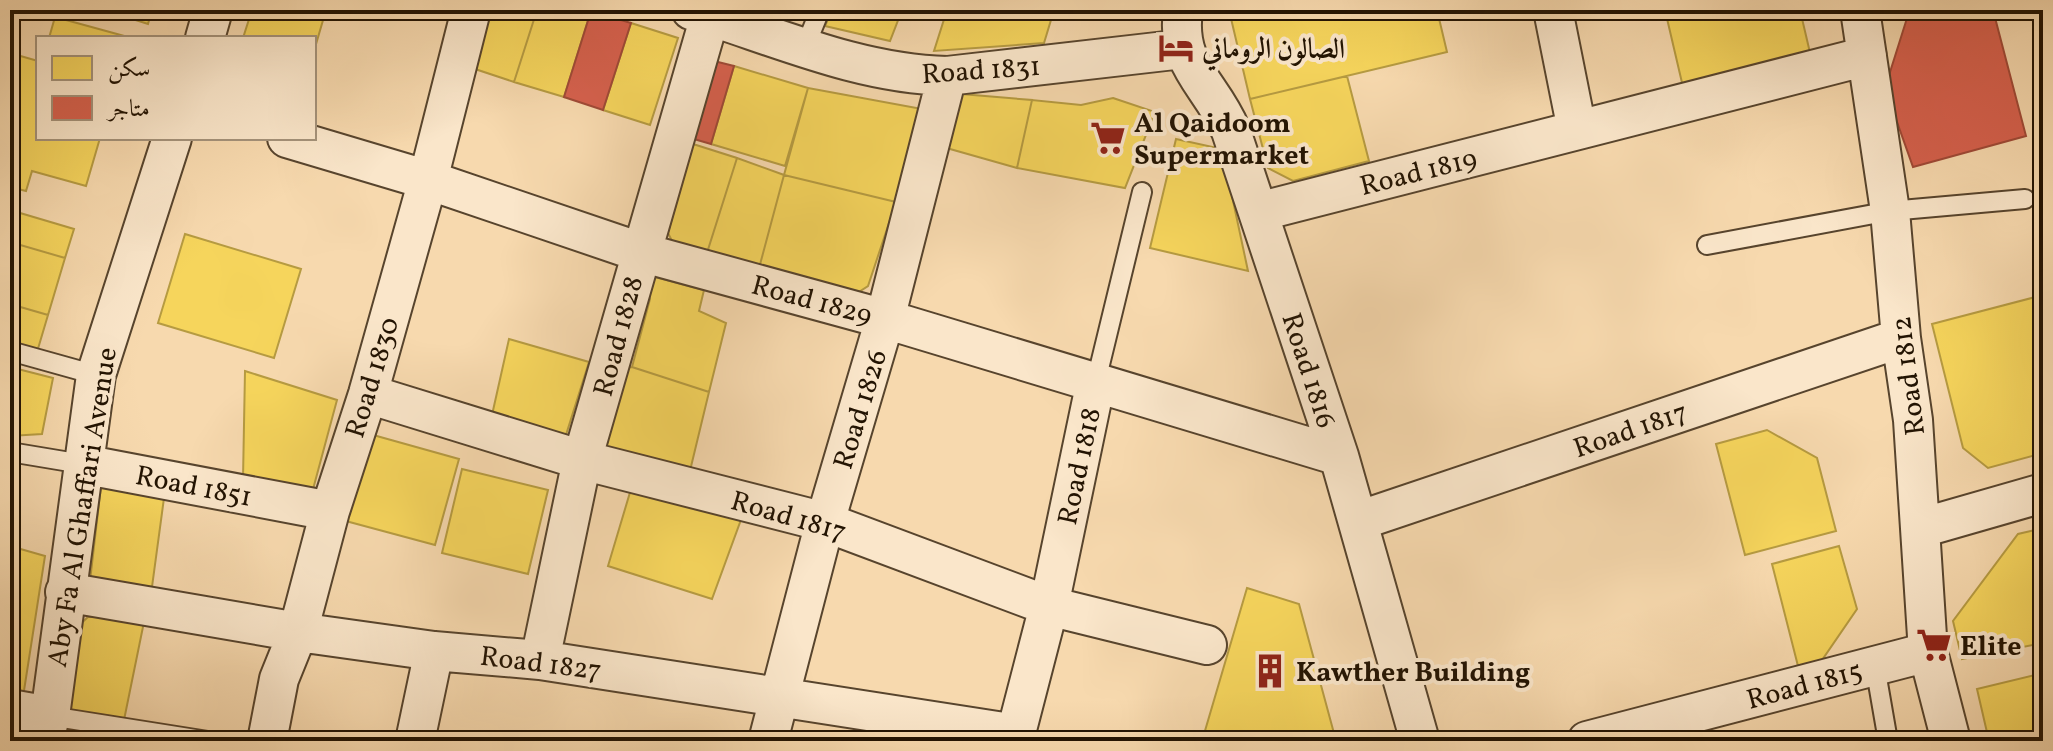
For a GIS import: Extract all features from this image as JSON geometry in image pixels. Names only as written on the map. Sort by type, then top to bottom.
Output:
[{"type":"street","points":[[206,36],[213,10]]},
{"type":"street","name":"Road 1830","points":[[267,741],[279,679],[298,632],[330,511],[368,394],[428,180],[471,10]]},
{"type":"street","points":[[1183,10],[1183,49]]},
{"type":"street","points":[[1553,10],[1577,130]]},
{"type":"street","name":"Road 1812","points":[[1860,10],[1890,211],[1901,338],[1913,420],[1928,652],[1951,741]]},
{"type":"street","name":"Road 1831","points":[[700,13],[870,67],[910,75],[947,76],[1183,49]]},
{"type":"street","name":"Road 1828","points":[[540,660],[582,460],[640,252],[700,13]]},
{"type":"street","name":"Road 1816","points":[[1183,49],[1188,63],[1212,93],[1226,119],[1258,212],[1339,456],[1420,741]]},
{"type":"street","name":"Road 1819","points":[[1258,212],[1867,56]]},
{"type":"street","name":"Road 1826","points":[[768,741],[825,522],[885,319],[947,76]]},
{"type":"street","name":"Aby Fa Al Ghaffari Avenue","points":[[47,728],[96,375],[171,140]]},
{"type":"street","name":"Road 1829","points":[[294,140],[428,180],[640,252],[885,319],[1339,456]]},
{"type":"street","name":"Road 1817","points":[[1358,521],[1901,338]]},
{"type":"street","name":"Road 1818","points":[[1015,737],[1049,606],[1096,381]]},
{"type":"street","name":"Road 1817","points":[[368,394],[582,460],[825,522],[1049,606],[1207,645]]},
{"type":"street","name":"Road 1851","points":[[82,464],[330,511]]},
{"type":"street","points":[[1921,528],[2043,493]]},
{"type":"street","name":"Road 1827","points":[[65,592],[298,632],[434,651],[540,660],[778,695],[1015,737]]},
{"type":"street","points":[[415,741],[434,651]]},
{"type":"street","name":"Road 1815","points":[[1587,741],[1928,652]]},
{"type":"street","points":[[10,709],[47,728]]},
{"type":"lane","points":[[805,47],[820,10]]},
{"type":"lane","name":"Road 1818","points":[[1096,381],[1142,192]]},
{"type":"lane","points":[[1707,245],[1890,211],[2025,199]]},
{"type":"lane","points":[[10,351],[96,375]]},
{"type":"lane","name":"Road 1851","points":[[10,452],[82,464]]},
{"type":"lane","points":[[1875,666],[1888,741]]},
{"type":"lane","points":[[47,728],[208,741]]},
{"type":"building: سكن","points":[[104,10],[152,10],[148,24]]},
{"type":"building: سكن","points":[[252,10],[326,10],[316,44],[316,36],[244,36]]},
{"type":"building: سكن","points":[[484,10],[537,10],[514,82],[466,66]]},
{"type":"building: سكن","points":[[537,10],[591,11],[564,97],[514,82]]},
{"type":"building: سكن","points":[[773,10],[795,10],[792,16]]},
{"type":"building: سكن","points":[[832,10],[902,10],[890,41],[825,26]]},
{"type":"building: سكن","points":[[947,10],[1054,10],[1044,43],[934,51]]},
{"type":"building: سكن","points":[[1229,10],[1437,10],[1447,52],[1250,99]]},
{"type":"building: سكن","points":[[1665,10],[1800,10],[1811,57],[1683,87]]},
{"type":"building: سكن","points":[[55,17],[124,36],[50,36]]},
{"type":"building: سكن","points":[[631,23],[678,38],[650,125],[603,110]]},
{"type":"building: سكن","points":[[10,53],[36,60],[36,140],[99,140],[86,186],[32,171],[26,191],[10,187]]},
{"type":"building: سكن","points":[[734,66],[808,88],[785,166],[711,144]]},
{"type":"building: سكن","points":[[1347,76],[1369,161],[1293,181],[1268,168],[1250,99]]},
{"type":"building: سكن","points":[[808,88],[922,109],[896,202],[784,175]]},
{"type":"building: سكن","points":[[961,94],[1032,100],[1017,168],[943,147]]},
{"type":"building: سكن","points":[[1113,98],[1155,112],[1125,188],[1017,168],[1032,100],[1081,105]]},
{"type":"building: سكن","points":[[1176,139],[1222,149],[1248,271],[1150,248]]},
{"type":"building: سكن","points":[[693,144],[737,158],[706,256],[673,243],[668,233]]},
{"type":"building: سكن","points":[[737,158],[784,175],[758,272],[706,256]]},
{"type":"building: سكن","points":[[784,175],[896,202],[868,286],[851,297],[758,272]]},
{"type":"building: سكن","points":[[10,210],[74,229],[65,258],[10,242]]},
{"type":"building: سكن","points":[[185,234],[301,269],[274,358],[158,323]]},
{"type":"building: سكن","points":[[10,242],[65,258],[48,315],[10,304]]},
{"type":"building: سكن","points":[[655,277],[704,290],[699,311],[726,323],[709,392],[632,367],[650,299],[649,282]]},
{"type":"building: سكن","points":[[2043,295],[2043,453],[1988,468],[1963,448],[1932,324]]},
{"type":"building: سكن","points":[[10,304],[48,315],[37,352],[10,344]]},
{"type":"building: سكن","points":[[509,339],[589,362],[565,438],[490,424]]},
{"type":"building: سكن","points":[[10,367],[53,378],[42,434],[10,436]]},
{"type":"building: سكن","points":[[632,367],[709,392],[688,479],[593,455],[618,369]]},
{"type":"building: سكن","points":[[245,371],[337,400],[312,493],[243,479]]},
{"type":"building: سكن","points":[[1767,430],[1817,458],[1836,531],[1745,555],[1716,444]]},
{"type":"building: سكن","points":[[366,433],[459,459],[435,545],[342,520]]},
{"type":"building: سكن","points":[[462,469],[548,490],[528,574],[442,553]]},
{"type":"building: سكن","points":[[634,479],[746,506],[712,599],[608,566]]},
{"type":"building: سكن","points":[[101,486],[164,498],[152,587],[90,581]]},
{"type":"building: سكن","points":[[2043,528],[2043,643],[1962,659],[1953,621],[2018,534]]},
{"type":"building: سكن","points":[[10,546],[45,556],[23,697],[10,695]]},
{"type":"building: سكن","points":[[1839,546],[1857,609],[1822,660],[1798,666],[1772,564]]},
{"type":"building: سكن","name":"Kawther Building","points":[[1247,588],[1299,604],[1334,741],[1202,741]]},
{"type":"building: سكن","points":[[88,617],[145,617],[124,720],[64,709],[76,628]]},
{"type":"building: سكن","points":[[2043,673],[2043,741],[1989,741],[1977,689]]},
{"type":"building: سكن","points":[[1795,734],[1797,741],[1767,741]]},
{"type":"building: متاجر","points":[[1927,10],[1993,10],[2026,136],[1913,167],[1885,88],[1908,15]]},
{"type":"building: متاجر","points":[[591,11],[631,23],[603,110],[564,97]]},
{"type":"building: متاجر","points":[[710,60],[734,66],[711,144],[687,137]]},
{"type":"place","name":"الصالون الروماني","points":[[1176,48]]},
{"type":"place","name":"Al Qaidoom Supermarket","points":[[1108,138]]},
{"type":"place","name":"Elite","points":[[1934,645]]},
{"type":"place","name":"Kawther Building","points":[[1270,671]]}]
